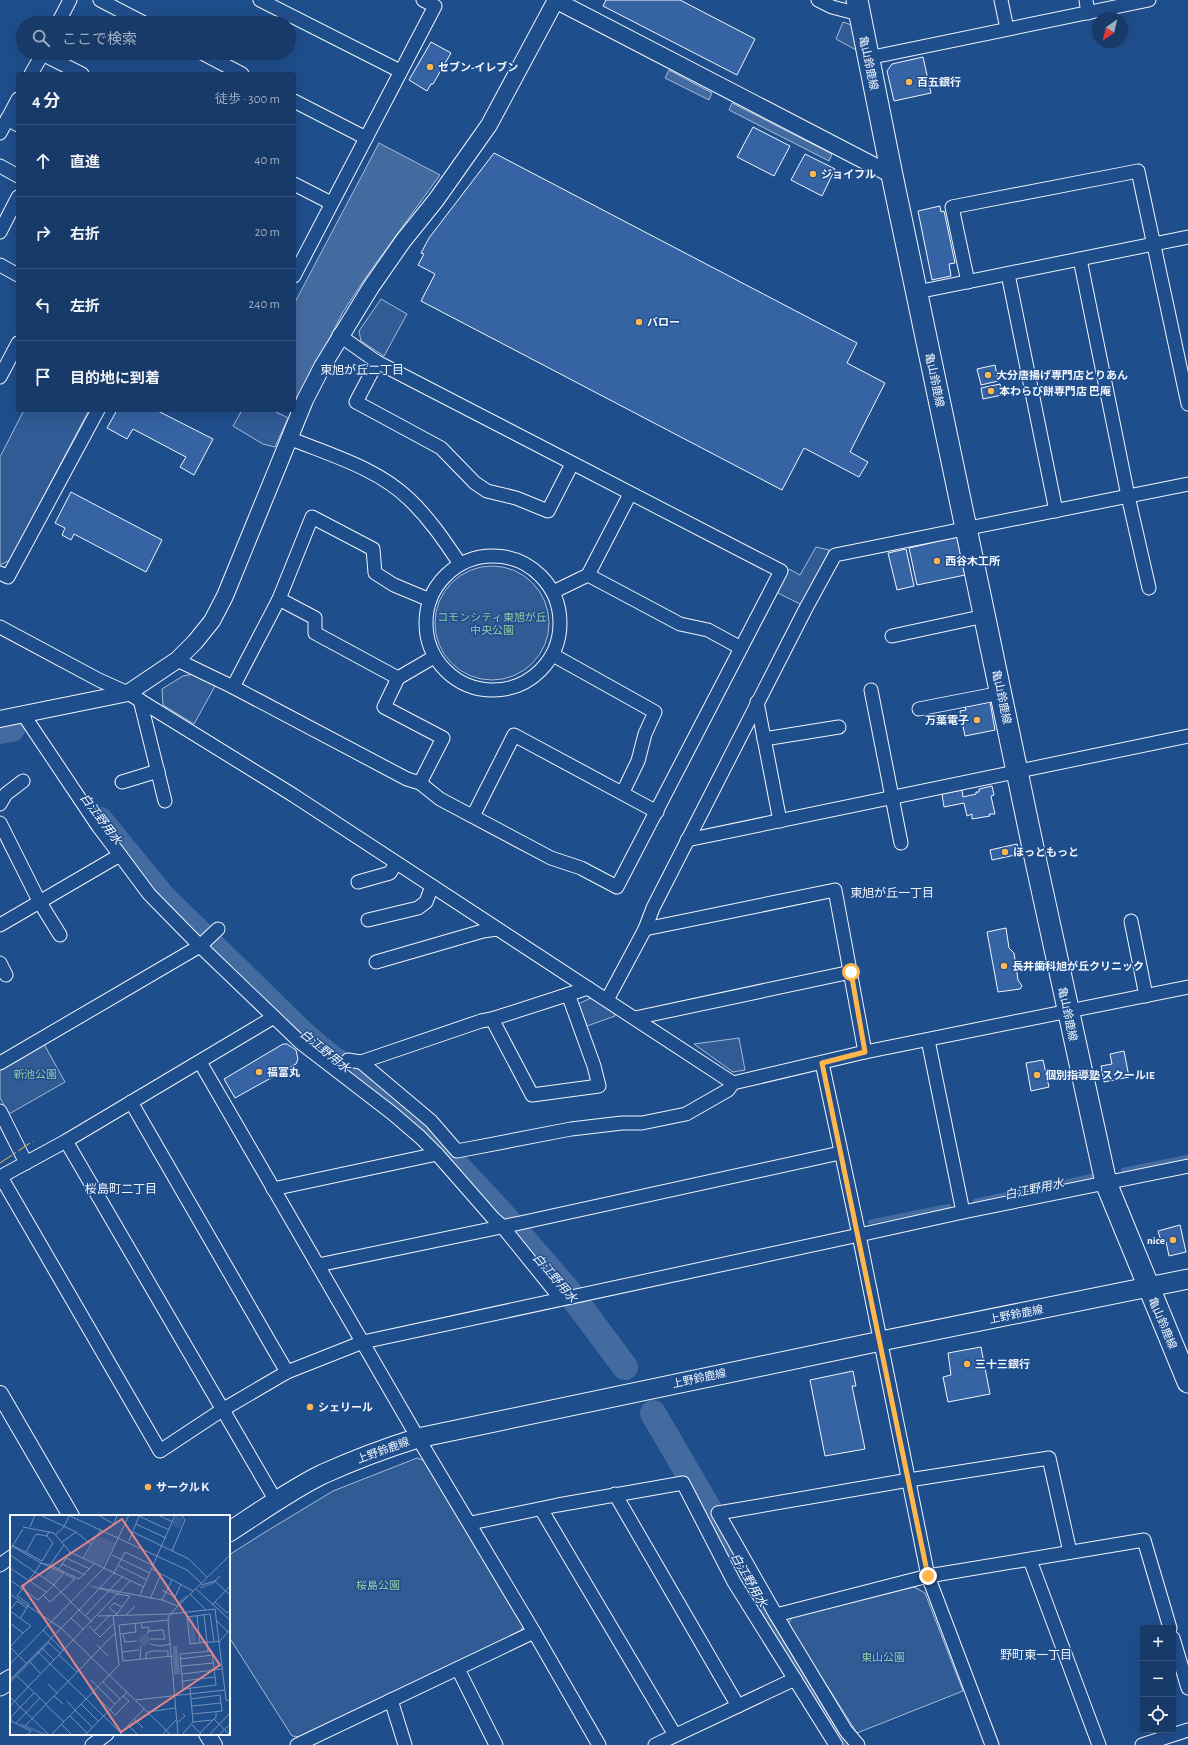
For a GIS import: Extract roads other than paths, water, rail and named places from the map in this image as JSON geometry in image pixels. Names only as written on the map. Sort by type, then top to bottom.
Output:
[{"type":"main road","name":"亀山鈴鹿線","points":[[858,7],[966,529],[1068,1012],[1106,1183],[1188,1382]]},
{"type":"main road","name":"上野鈴鹿線","points":[[230,1531],[276,1501],[323,1474],[382,1449],[418,1438],[881,1341],[1188,1279]]},
{"type":"main road","points":[[0,1686],[10,1679]]},
{"type":"street","points":[[62,16],[70,0]]},
{"type":"street","points":[[100,0],[131,16]]},
{"type":"street","points":[[260,0],[291,16]]},
{"type":"street","points":[[296,269],[435,6],[423,0]]},
{"type":"street","points":[[0,719],[23,714],[134,697],[177,660],[195,642],[212,620],[225,596],[305,400],[339,336],[403,241],[436,200],[489,124],[556,0],[892,174]]},
{"type":"street","points":[[818,0],[832,7],[858,7]]},
{"type":"street","points":[[1001,0],[1007,29]]},
{"type":"street","points":[[868,58],[1007,29],[1087,6],[1149,0]]},
{"type":"street","points":[[296,19],[400,72]]},
{"type":"street","points":[[33,72],[39,60]]},
{"type":"street","points":[[56,60],[78,72]]},
{"type":"street","points":[[215,60],[238,72]]},
{"type":"street","points":[[296,102],[366,138]]},
{"type":"street","points":[[0,133],[12,122],[16,107]]},
{"type":"street","points":[[0,166],[16,175]]},
{"type":"street","points":[[968,282],[952,207],[1138,170],[1188,404]]},
{"type":"street","points":[[296,185],[331,203]]},
{"type":"street","points":[[0,232],[16,202]]},
{"type":"street","points":[[917,292],[1188,237]]},
{"type":"street","points":[[1080,259],[1128,496],[1149,588]]},
{"type":"street","points":[[0,265],[16,274]]},
{"type":"street","points":[[1008,274],[1056,511]]},
{"type":"street","points":[[177,660],[233,687],[407,779],[420,783],[440,799],[551,858],[581,868],[617,887],[780,571],[377,362],[339,336]]},
{"type":"street","points":[[0,377],[16,347]]},
{"type":"street","points":[[377,362],[356,402],[441,448],[475,483],[487,491],[516,498],[548,511],[572,464]]},
{"type":"street","points":[[0,573],[8,577],[97,412]]},
{"type":"street","points":[[289,438],[373,473],[395,487],[409,498],[438,530],[460,564]]},
{"type":"street","points":[[607,1000],[645,928],[653,908],[757,702],[835,555],[1188,484]]},
{"type":"street","points":[[553,592],[588,575],[630,494]]},
{"type":"street","points":[[233,687],[279,599],[312,517],[373,549],[374,573],[394,585],[430,600]]},
{"type":"street","points":[[484,556],[512,558],[520,561],[538,574],[553,592],[558,605],[558,640],[553,655],[542,668],[528,680],[518,685],[496,691],[480,690],[460,680],[440,665],[434,657],[426,628],[427,609],[434,590],[447,573],[460,564],[484,556]]},
{"type":"street","points":[[588,575],[680,624],[708,630],[741,648]]},
{"type":"street","points":[[279,599],[316,618],[315,633],[398,678]]},
{"type":"street","points":[[892,636],[985,616]]},
{"type":"street","points":[[0,627],[134,697],[293,795],[733,1083]]},
{"type":"street","points":[[553,655],[656,712],[645,734],[638,760],[622,792]]},
{"type":"street","points":[[420,783],[443,738],[384,707],[398,678],[434,657]]},
{"type":"street","points":[[871,690],[900,843]]},
{"type":"street","points":[[919,709],[1001,693]]},
{"type":"street","points":[[134,697],[158,771],[165,801]]},
{"type":"street","points":[[757,702],[780,821]]},
{"type":"street","points":[[23,714],[98,826],[149,894],[300,1043],[392,1113],[437,1154],[493,1218],[568,1297]]},
{"type":"street","points":[[764,739],[839,727]]},
{"type":"street","points":[[473,816],[514,735],[657,812]]},
{"type":"street","points":[[687,840],[1188,736]]},
{"type":"street","points":[[122,782],[158,771]]},
{"type":"street","points":[[0,804],[6,794],[23,781]]},
{"type":"street","points":[[0,823],[39,901],[60,935]]},
{"type":"street","points":[[0,925],[120,855]]},
{"type":"street","points":[[358,882],[390,873],[396,863]]},
{"type":"street","points":[[368,920],[418,908],[426,902],[432,886]]},
{"type":"street","points":[[645,928],[835,890],[865,1052]]},
{"type":"street","points":[[1131,921],[1146,996]]},
{"type":"street","points":[[0,1063],[202,945],[218,929]]},
{"type":"street","points":[[376,962],[497,929]]},
{"type":"street","points":[[635,1018],[851,972]]},
{"type":"street","points":[[588,988],[354,1061],[431,1121],[457,1151],[536,1137],[571,1129],[622,1123],[642,1123],[686,1114],[728,1090],[733,1083],[865,1052],[1188,987]]},
{"type":"street","points":[[492,1019],[532,1095],[599,1086],[594,1066],[568,994]]},
{"type":"street","points":[[274,1017],[200,1062],[0,1177],[160,1451],[222,1410],[287,1372],[363,1342],[963,1212],[1188,1166]]},
{"type":"street","points":[[928,1040],[963,1212]]},
{"type":"street","points":[[200,1062],[418,1438],[470,1523],[599,1745]]},
{"type":"street","points":[[822,1063],[881,1341],[928,1576],[992,1745]]},
{"type":"street","points":[[131,1102],[287,1372]]},
{"type":"street","points":[[0,1111],[26,1163]]},
{"type":"street","points":[[66,1140],[276,1501]]},
{"type":"street","points":[[318,1264],[520,1223],[840,1153]]},
{"type":"street","points":[[273,1189],[437,1154]]},
{"type":"street","points":[[0,1394],[70,1515]]},
{"type":"street","points":[[858,1745],[846,1731],[776,1615],[718,1513],[909,1480],[1049,1458],[1070,1552]]},
{"type":"street","points":[[470,1523],[615,1494],[683,1483],[734,1582],[836,1745]]},
{"type":"street","points":[[615,1494],[738,1706]]},
{"type":"street","points":[[541,1509],[675,1736]]},
{"type":"street","points":[[776,1615],[928,1576],[1144,1540],[1169,1625]]},
{"type":"street","points":[[0,1565],[10,1558]]},
{"type":"street","points":[[1030,1560],[1099,1745]]},
{"type":"street","points":[[297,1745],[534,1632]]},
{"type":"street","points":[[1176,1648],[1188,1688]]},
{"type":"street","points":[[458,1669],[496,1745]]},
{"type":"street","points":[[655,1745],[795,1679]]},
{"type":"street","points":[[391,1700],[405,1745]]},
{"type":"street","points":[[1142,1745],[1188,1730]]},
{"type":"street","points":[[92,1745],[106,1735]]},
{"type":"street","points":[[208,1735],[214,1745]]},
{"type":"waterway","name":"白江野用水","points":[[0,731],[12,729]]},
{"type":"waterway","name":"白江野用水","points":[[100,820],[162,896],[301,1032],[318,1047],[402,1112],[426,1133],[500,1212],[569,1292],[625,1367]]},
{"type":"waterway","name":"白江野用水","points":[[1123,1170],[1188,1157]]},
{"type":"waterway","name":"白江野用水","points":[[975,1201],[1092,1176]]},
{"type":"waterway","name":"白江野用水","points":[[870,1222],[949,1206]]},
{"type":"waterway","name":"白江野用水","points":[[653,1413],[729,1544]]},
{"type":"waterway","name":"白江野用水","points":[[755,1591],[786,1645],[848,1745]]},
{"type":"place","name":"セブン-イレブン","points":[[430,67]]},
{"type":"place","name":"百五銀行","points":[[909,82]]},
{"type":"place","name":"ジョイフル","points":[[813,174]]},
{"type":"place","name":"バロー","points":[[639,322]]},
{"type":"place","name":"大分唐揚げ専門店とりあん","points":[[988,375]]},
{"type":"place","name":"本わらび餅専門店 巴庵","points":[[991,391]]},
{"type":"place","name":"西谷木工所","points":[[937,561]]},
{"type":"place","name":"万葉電子","points":[[977,720]]},
{"type":"place","name":"ほっともっと","points":[[1005,852]]},
{"type":"place","name":"長井歯科旭が丘クリニック","points":[[1004,966]]},
{"type":"place","name":"福富丸","points":[[259,1072]]},
{"type":"place","name":"個別指導塾 スクールIE","points":[[1037,1075]]},
{"type":"place","name":"nice","points":[[1173,1240]]},
{"type":"place","name":"三十三銀行","points":[[967,1364]]},
{"type":"place","name":"シェリール","points":[[310,1407]]},
{"type":"place","name":"サークルＫ","points":[[148,1487]]},
{"type":"district","name":"東旭が丘二丁目","points":[[362,370]]},
{"type":"district","name":"東旭が丘一丁目","points":[[892,893]]},
{"type":"district","name":"桜島町二丁目","points":[[121,1189]]},
{"type":"district","name":"野町東一丁目","points":[[1036,1655]]},
{"type":"park label","name":"コモンシティ東旭が丘 中央公園","points":[[492,623]]},
{"type":"park label","name":"新池公園","points":[[35,1074]]},
{"type":"park label","name":"桜島公園","points":[[378,1585]]},
{"type":"park label","name":"東山公園","points":[[883,1657]]}]
